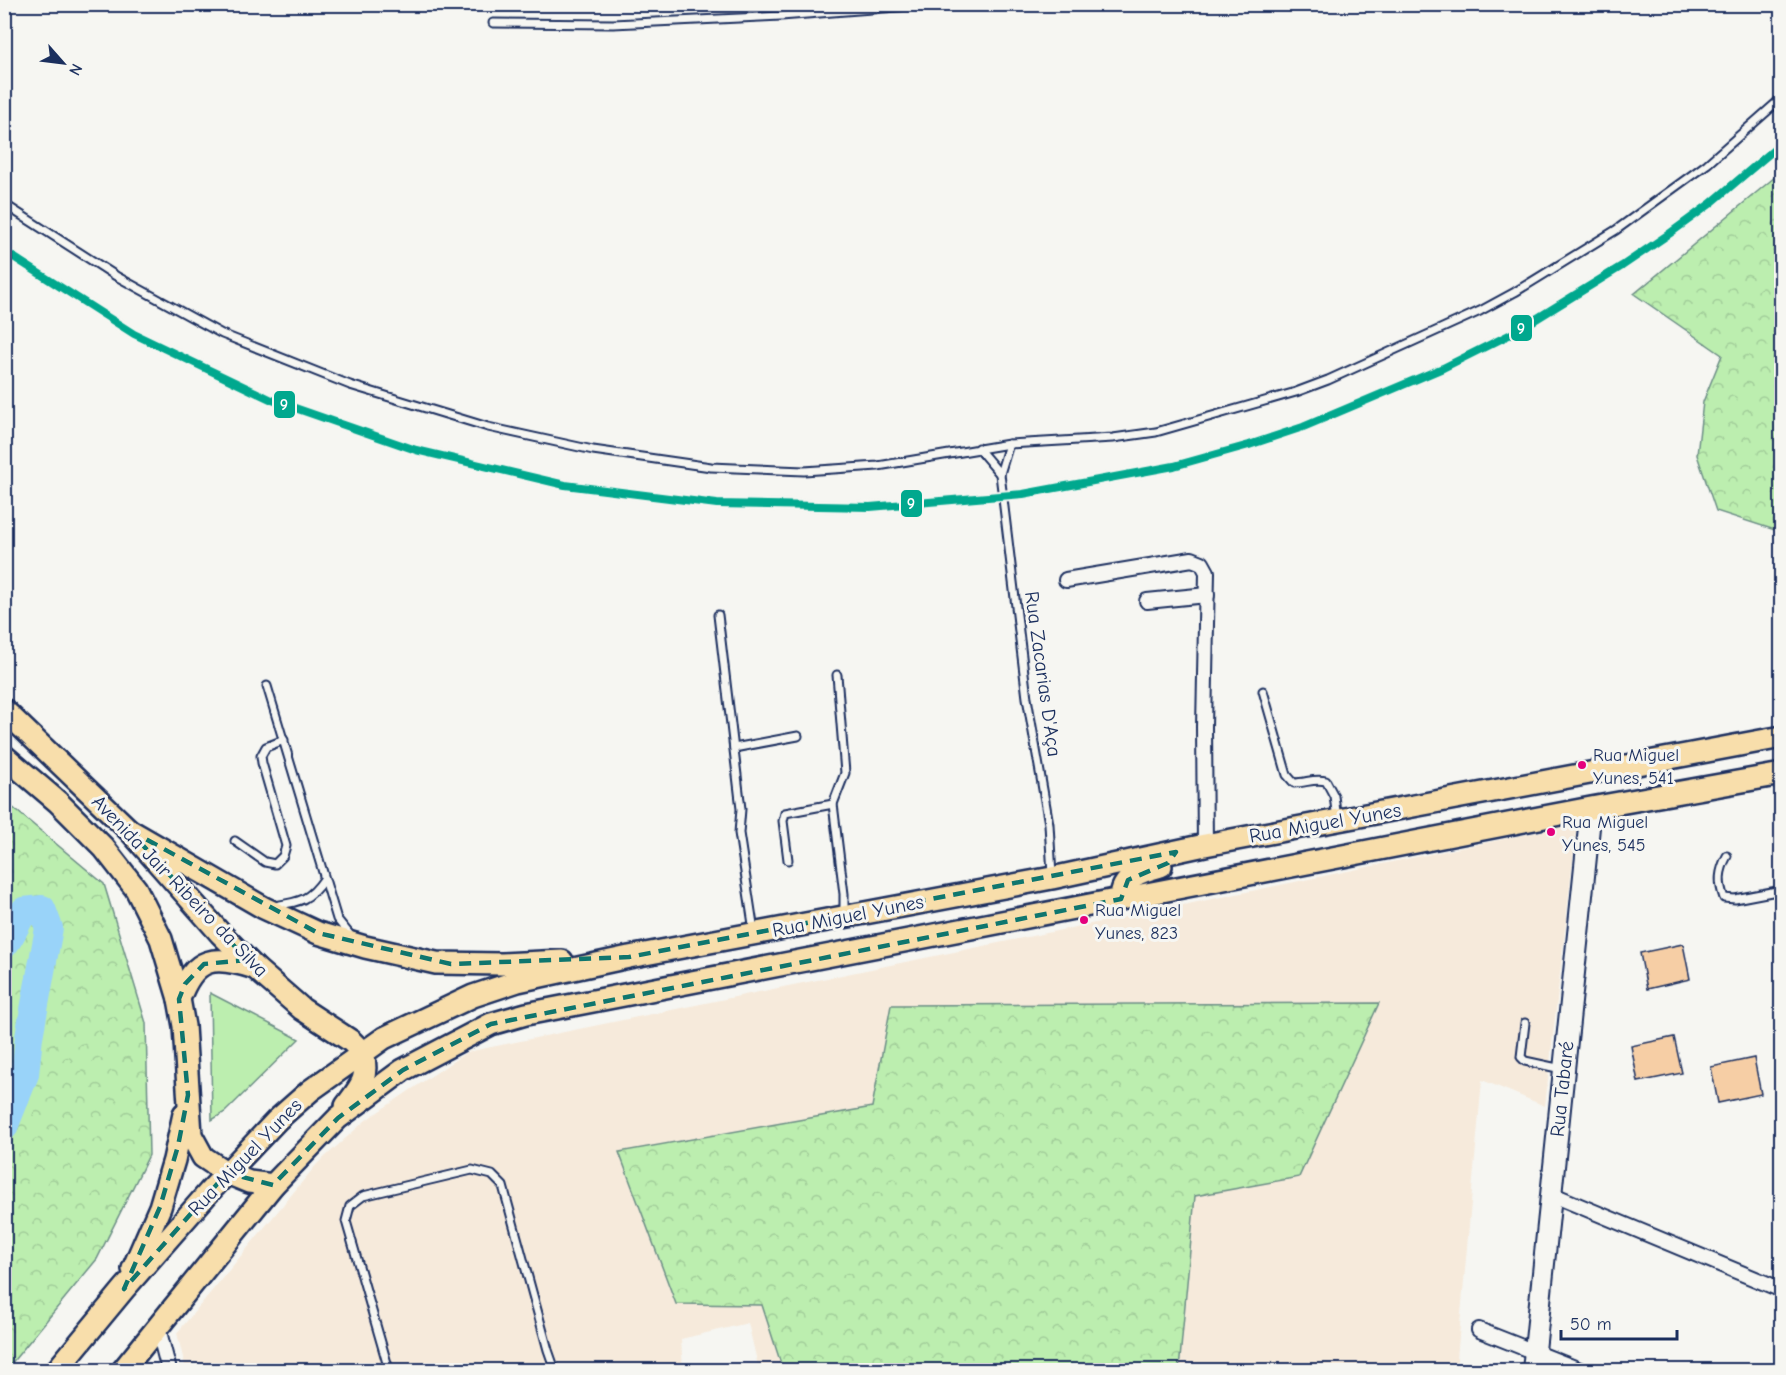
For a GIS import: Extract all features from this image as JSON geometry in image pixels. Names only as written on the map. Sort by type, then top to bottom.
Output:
[{"type":"main road","name":"Avenida Jair Ribeiro da Silva","points":[[4,710],[129,830],[220,933],[255,968],[302,1009],[351,1041],[363,1053]]},
{"type":"main road","name":"Rua Miguel Yunes","points":[[57,1371],[124,1289],[277,1120],[311,1090],[384,1038],[473,996],[518,981],[629,957],[1052,878],[1205,845],[1782,737]]},
{"type":"main road","name":"Avenida Jair Ribeiro da Silva","points":[[4,756],[58,802],[105,848],[136,888],[161,939],[179,999],[187,1056],[191,1135],[203,1157],[227,1173],[249,1182],[273,1185]]},
{"type":"main road","name":"Rua Miguel Yunes","points":[[123,1371],[273,1185],[338,1118],[403,1070],[491,1024],[526,1014],[1010,920],[1590,808],[1782,774]]},
{"type":"main road","points":[[129,830],[264,908],[318,933],[365,947],[436,963],[451,964],[502,964],[629,957]]},
{"type":"main road","points":[[1121,899],[1128,880],[1168,863],[1176,852]]},
{"type":"main road","points":[[1010,920],[1044,902],[1053,887],[1052,878]]},
{"type":"main road","points":[[179,999],[190,974],[204,964],[231,960],[255,968]]},
{"type":"main road","points":[[338,1118],[364,1078],[367,1067],[363,1053]]},
{"type":"main road","points":[[124,1289],[160,1207],[178,1146],[188,1095]]},
{"type":"street","points":[[1066,580],[1191,559],[1202,563],[1207,572],[1204,728],[1205,845]]},
{"type":"street","points":[[1147,602],[1207,595]]},
{"type":"street","name":"Rua Tabaré","points":[[1533,1362],[1590,808]]},
{"type":"street","points":[[1551,1194],[1782,1290]]},
{"type":"street","points":[[158,1328],[169,1371]]},
{"type":"street","points":[[1479,1330],[1533,1362],[1580,1371]]},
{"type":"lane","points":[[493,23],[613,24],[781,16],[936,4]]},
{"type":"lane","points":[[4,204],[116,276],[222,334],[350,385],[488,428],[593,450],[711,467],[804,471],[878,466],[1009,444],[1113,438],[1156,432],[1296,392],[1480,311],[1515,292],[1605,236],[1707,164],[1782,98]]},
{"type":"lane","points":[[1000,474],[1009,444]]},
{"type":"lane","points":[[978,448],[1000,474]]},
{"type":"lane","name":"Rua Zacarias D'Aça","points":[[1000,474],[1027,698],[1049,824],[1052,878]]},
{"type":"lane","points":[[718,615],[741,808],[739,833],[754,934]]},
{"type":"lane","points":[[837,675],[845,773],[833,804],[844,894],[844,917]]},
{"type":"lane","points":[[267,686],[337,919],[349,934],[365,947]]},
{"type":"lane","points":[[1263,691],[1287,775],[1294,783],[1303,783],[1316,778],[1326,781],[1334,796],[1337,822]]},
{"type":"lane","points":[[734,748],[798,736]]},
{"type":"lane","points":[[235,841],[265,862],[275,864],[283,856],[286,846],[261,756],[266,747],[284,740]]},
{"type":"lane","points":[[788,860],[783,821],[785,813],[833,804]]},
{"type":"lane","points":[[1727,856],[1720,867],[1719,876],[1720,888],[1725,898],[1782,890]]},
{"type":"lane","points":[[264,908],[307,898],[324,879]]},
{"type":"lane","points":[[1525,1023],[1521,1057],[1525,1061],[1564,1069]]},
{"type":"lane","points":[[389,1371],[346,1221],[350,1206],[363,1196],[472,1170],[492,1175],[503,1186],[555,1371]]},
{"type":"highlighted area","points":[[129,830],[318,933],[451,964],[629,957],[1176,852],[1168,863],[1128,880],[1121,899],[491,1024],[403,1070],[338,1118],[273,1185],[227,1173],[124,1289],[160,1207],[178,1146],[188,1095],[179,999],[185,984],[204,964],[247,960]]},
{"type":"shaded area","points":[[1577,824],[1545,1106],[1482,1080],[1456,1370],[759,1370],[748,1323],[681,1339],[683,1370],[186,1370],[177,1333],[317,1164],[366,1120],[467,1052]]},
{"type":"green space","points":[[1781,172],[1781,532],[1716,511],[1697,455],[1703,402],[1722,355],[1634,294]]},
{"type":"green space","points":[[5,801],[104,884],[146,1023],[149,1155],[97,1259],[4,1370]]},
{"type":"green space","points":[[210,993],[299,1039],[225,1112],[212,1120]]},
{"type":"green space","points":[[1379,1003],[1299,1177],[1195,1196],[1179,1370],[783,1370],[762,1305],[676,1304],[619,1152],[872,1107],[891,1005]]},
{"type":"building","points":[[1683,944],[1690,979],[1647,989],[1640,953]]},
{"type":"building","points":[[1674,1037],[1682,1073],[1638,1082],[1631,1046]]},
{"type":"building","points":[[1754,1058],[1761,1094],[1718,1103],[1711,1067]]},
{"type":"waterway","points":[[4,945],[24,911],[42,909],[49,928],[29,1037],[25,1074],[4,1127]]},
{"type":"transit line","name":"9","points":[[4,251],[134,334],[272,400],[416,450],[565,485],[717,504],[870,507],[1023,494],[1174,466],[1303,427],[1443,368],[1515,332],[1669,234],[1710,204],[1782,143]]},
{"type":"place","name":"Rua Miguel Yunes, 541","points":[[1582,765]]},
{"type":"place","name":"Rua Miguel Yunes, 545","points":[[1551,832]]},
{"type":"place","name":"Rua Miguel Yunes, 823","points":[[1084,920]]}]
